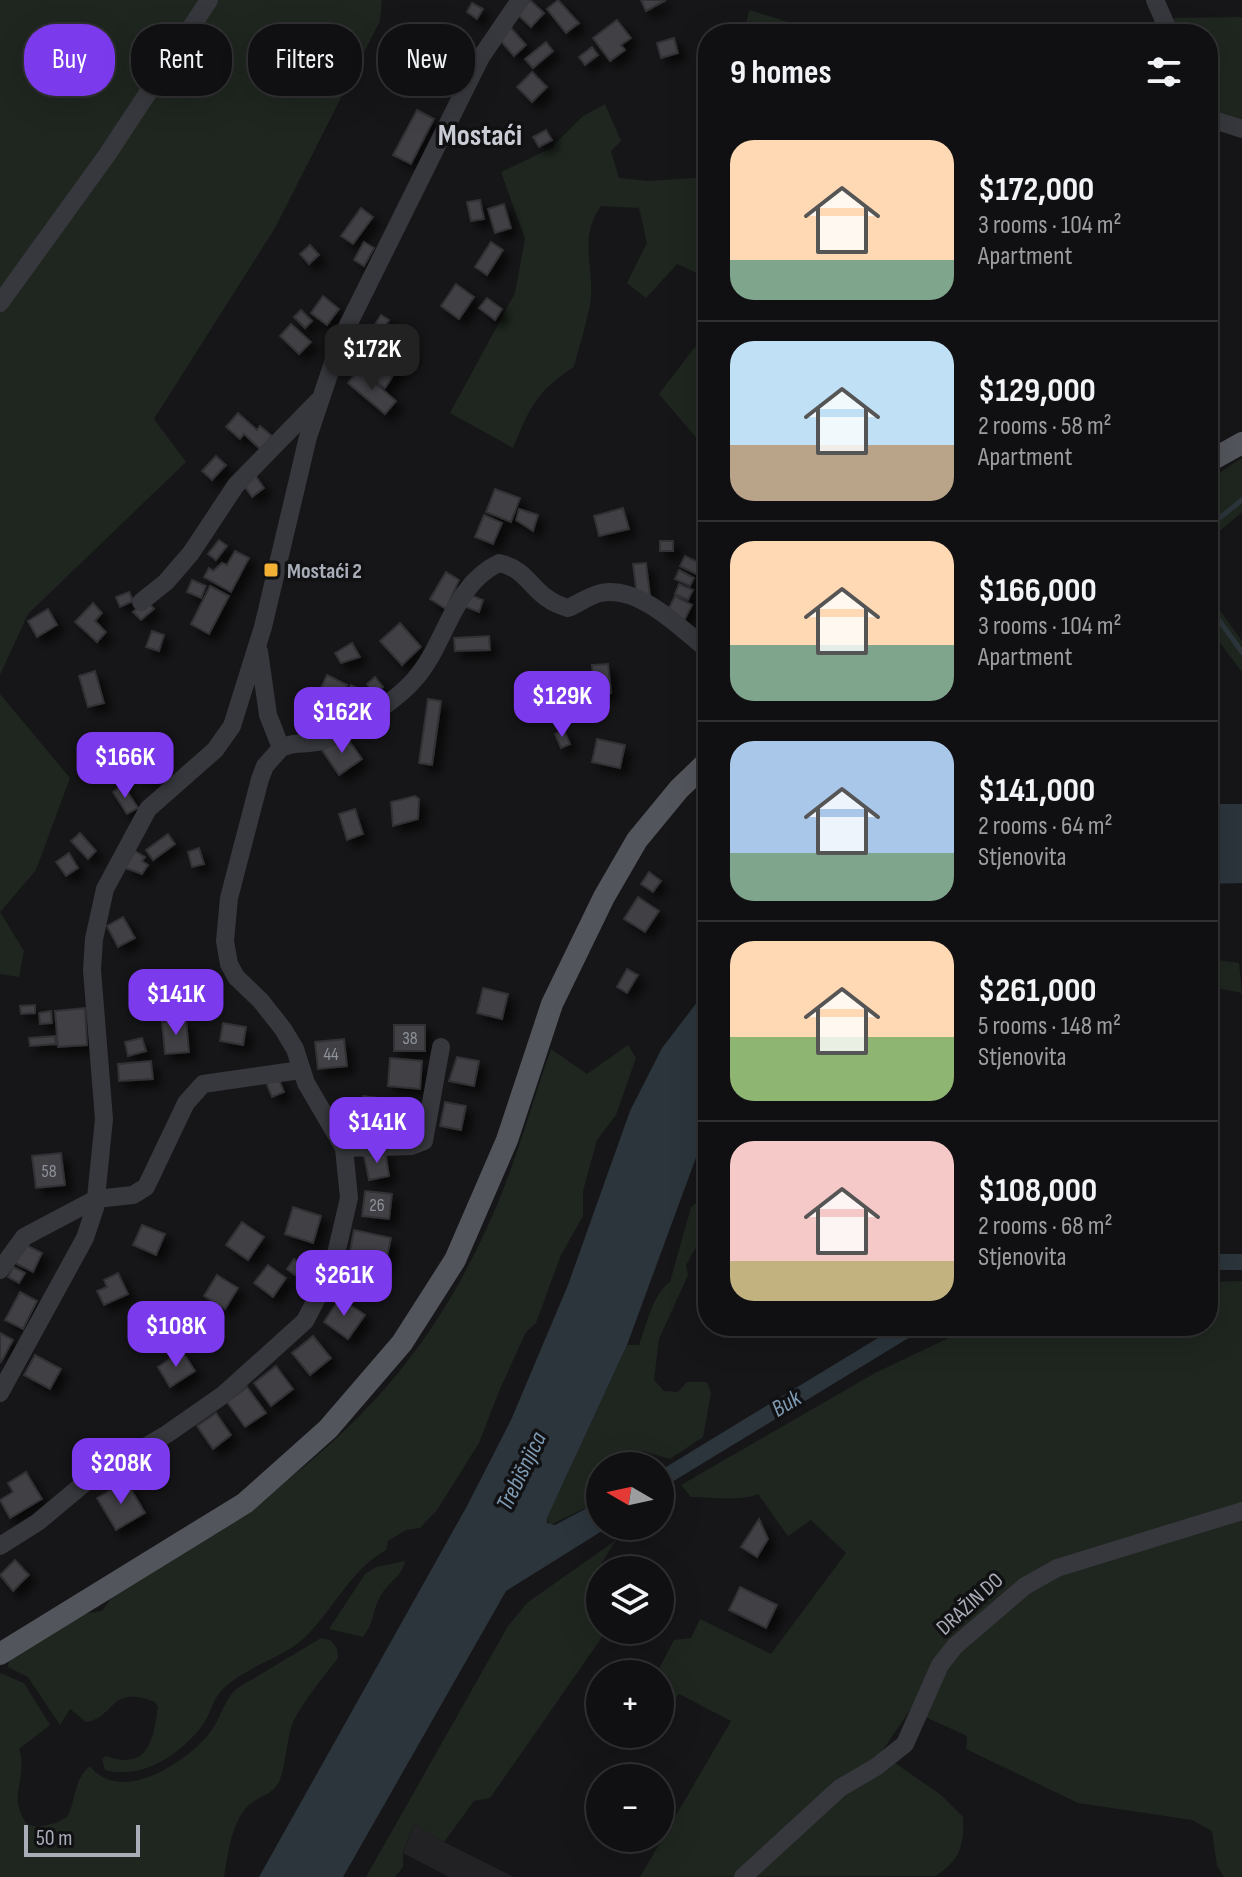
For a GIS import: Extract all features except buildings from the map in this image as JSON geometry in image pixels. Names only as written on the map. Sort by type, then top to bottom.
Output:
[{"type":"main road","points":[[1218,456],[1242,443]]},
{"type":"main road","points":[[0,1654],[245,1503],[328,1429],[402,1343],[455,1260],[507,1140],[552,1004],[604,897],[637,840],[698,771]]},
{"type":"street","points":[[0,303],[107,155],[209,0]]},
{"type":"street","points":[[0,1393],[85,1238],[96,1199],[104,1119],[92,970],[94,939],[105,889],[148,809],[215,750],[232,726],[258,645],[318,401],[341,339],[481,57],[520,0]]},
{"type":"street","points":[[1155,0],[1166,24]]},
{"type":"street","points":[[1218,121],[1242,129]]},
{"type":"street","points":[[141,602],[166,582],[191,553],[236,485],[318,401]]},
{"type":"street","points":[[0,1546],[38,1522],[87,1481],[198,1414],[305,1321],[325,1287],[349,1198],[344,1148],[301,1070],[295,1049],[283,1029],[261,1001],[236,977],[229,964],[225,941],[229,898],[265,766],[281,748],[295,741],[315,743],[338,735],[378,711],[414,681],[475,578],[499,563],[517,568],[537,593],[553,604],[568,608],[600,593],[611,592],[652,605],[698,642]]},
{"type":"street","points":[[258,645],[268,715],[281,748]]},
{"type":"street","points":[[344,1148],[411,1146],[424,1141],[441,1047]]},
{"type":"street","points":[[0,1270],[24,1237],[96,1199],[133,1195],[146,1187],[186,1103],[203,1084],[301,1070]]},
{"type":"street","name":"DRAŽIN DO","points":[[743,1877],[840,1788],[876,1767],[905,1744],[940,1665],[955,1646],[1025,1586],[1057,1568],[1242,1511]]},
{"type":"shaded area","points":[[0,0],[382,0],[380,21],[362,56],[362,24],[248,24],[248,96],[342,96],[275,228],[154,419],[186,462],[28,614],[0,675]]},
{"type":"shaded area","points":[[749,10],[795,24],[746,24]]},
{"type":"shaded area","points":[[1242,17],[1242,124],[1218,116],[1218,24],[1175,24],[1173,18]]},
{"type":"shaded area","points":[[605,104],[621,141],[611,151],[619,178],[649,181],[698,178],[698,273],[677,264],[646,298],[627,283],[647,243],[639,208],[601,206],[590,230],[590,305],[574,367],[543,392],[524,422],[513,448],[450,413],[515,293],[525,239],[501,172],[551,148],[583,116]]},
{"type":"shaded area","points":[[698,345],[698,440],[659,394]]},
{"type":"shaded area","points":[[1242,458],[1242,512],[1218,532],[1218,474]]},
{"type":"shaded area","points":[[1218,608],[1242,641],[1242,672],[1218,640]]},
{"type":"shaded area","points":[[0,694],[70,778],[36,870],[0,912]]},
{"type":"shaded area","points":[[0,912],[24,951],[19,977],[0,974]]},
{"type":"shaded area","points":[[1218,961],[1239,963],[1242,993],[1218,988]]},
{"type":"shaded area","points":[[628,1045],[636,1058],[616,1115],[597,1140],[583,1191],[583,1216],[561,1255],[536,1323],[526,1332],[479,1443],[437,1510],[420,1528],[406,1530],[388,1541],[386,1550],[351,1580],[303,1639],[225,1687],[204,1723],[185,1745],[147,1768],[119,1772],[105,1770],[102,1759],[106,1756],[132,1759],[146,1750],[156,1719],[158,1707],[155,1702],[129,1697],[120,1699],[103,1715],[86,1722],[70,1709],[60,1725],[28,1677],[8,1667],[9,1660],[82,1614],[102,1611],[113,1596],[232,1520],[285,1482],[334,1441],[378,1396],[419,1345],[456,1288],[499,1200],[551,1049],[587,1074]]},
{"type":"shaded area","points":[[698,1202],[698,1244],[686,1265],[688,1275],[659,1339],[654,1380],[664,1391],[678,1392],[687,1382],[707,1382],[711,1393],[703,1437],[674,1456],[674,1452],[586,1452],[586,1508],[550,1525],[547,1518],[627,1345],[639,1345],[654,1302],[670,1282],[691,1207]]},
{"type":"shaded area","points":[[1242,1281],[1242,1877],[1224,1877],[1217,1866],[1212,1831],[1192,1820],[1078,1803],[966,1749],[967,1736],[910,1710],[881,1753],[941,1795],[963,1817],[963,1836],[956,1858],[936,1876],[640,1877],[655,1852],[674,1852],[674,1819],[731,1721],[679,1694],[674,1702],[674,1660],[663,1660],[674,1640],[691,1638],[700,1619],[771,1654],[846,1553],[811,1520],[788,1536],[758,1494],[734,1498],[691,1497],[681,1485],[875,1373],[953,1336],[1218,1336],[1218,1282]]},
{"type":"shaded area","points":[[616,1540],[606,1556],[593,1556]]},
{"type":"shaded area","points":[[405,1561],[401,1572],[380,1597],[363,1637],[329,1629],[365,1574],[376,1567]]},
{"type":"shaded area","points":[[586,1561],[586,1644],[597,1644],[490,1798],[474,1801],[444,1842],[414,1824],[403,1852],[403,1867],[395,1877],[366,1877],[508,1626],[527,1603]]},
{"type":"shaded area","points":[[321,1638],[330,1640],[337,1648],[338,1658],[293,1721],[279,1782],[250,1804],[241,1815],[231,1841],[224,1877],[0,1877],[0,1673],[24,1683],[50,1725],[19,1749],[22,1769],[18,1804],[27,1824],[37,1827],[67,1817],[81,1777],[90,1766],[103,1777],[118,1782],[134,1781],[151,1776],[183,1758],[211,1731],[236,1689]]},
{"type":"shaded area","points":[[414,1824],[514,1877],[449,1877],[403,1853]]},
{"type":"water","points":[[1218,804],[1242,804],[1242,883],[1218,884]]},
{"type":"water","name":"Trebišnjica","points":[[698,1001],[698,1152],[627,1345],[547,1518],[547,1523],[555,1525],[586,1508],[588,1540],[506,1591],[343,1877],[259,1877],[467,1506],[511,1420],[568,1285],[630,1111],[662,1048]]},
{"type":"waterway","points":[[1218,519],[1242,500]]},
{"type":"waterway","points":[[1218,619],[1242,652]]},
{"type":"waterway","name":"Buk","points":[[1218,1262],[1242,1262]]},
{"type":"waterway","name":"Buk","points":[[674,1471],[897,1336]]},
{"type":"place","name":"Mostaći 2","points":[[271,570]]},
{"type":"district","name":"Mostaći","points":[[480,135]]}]
